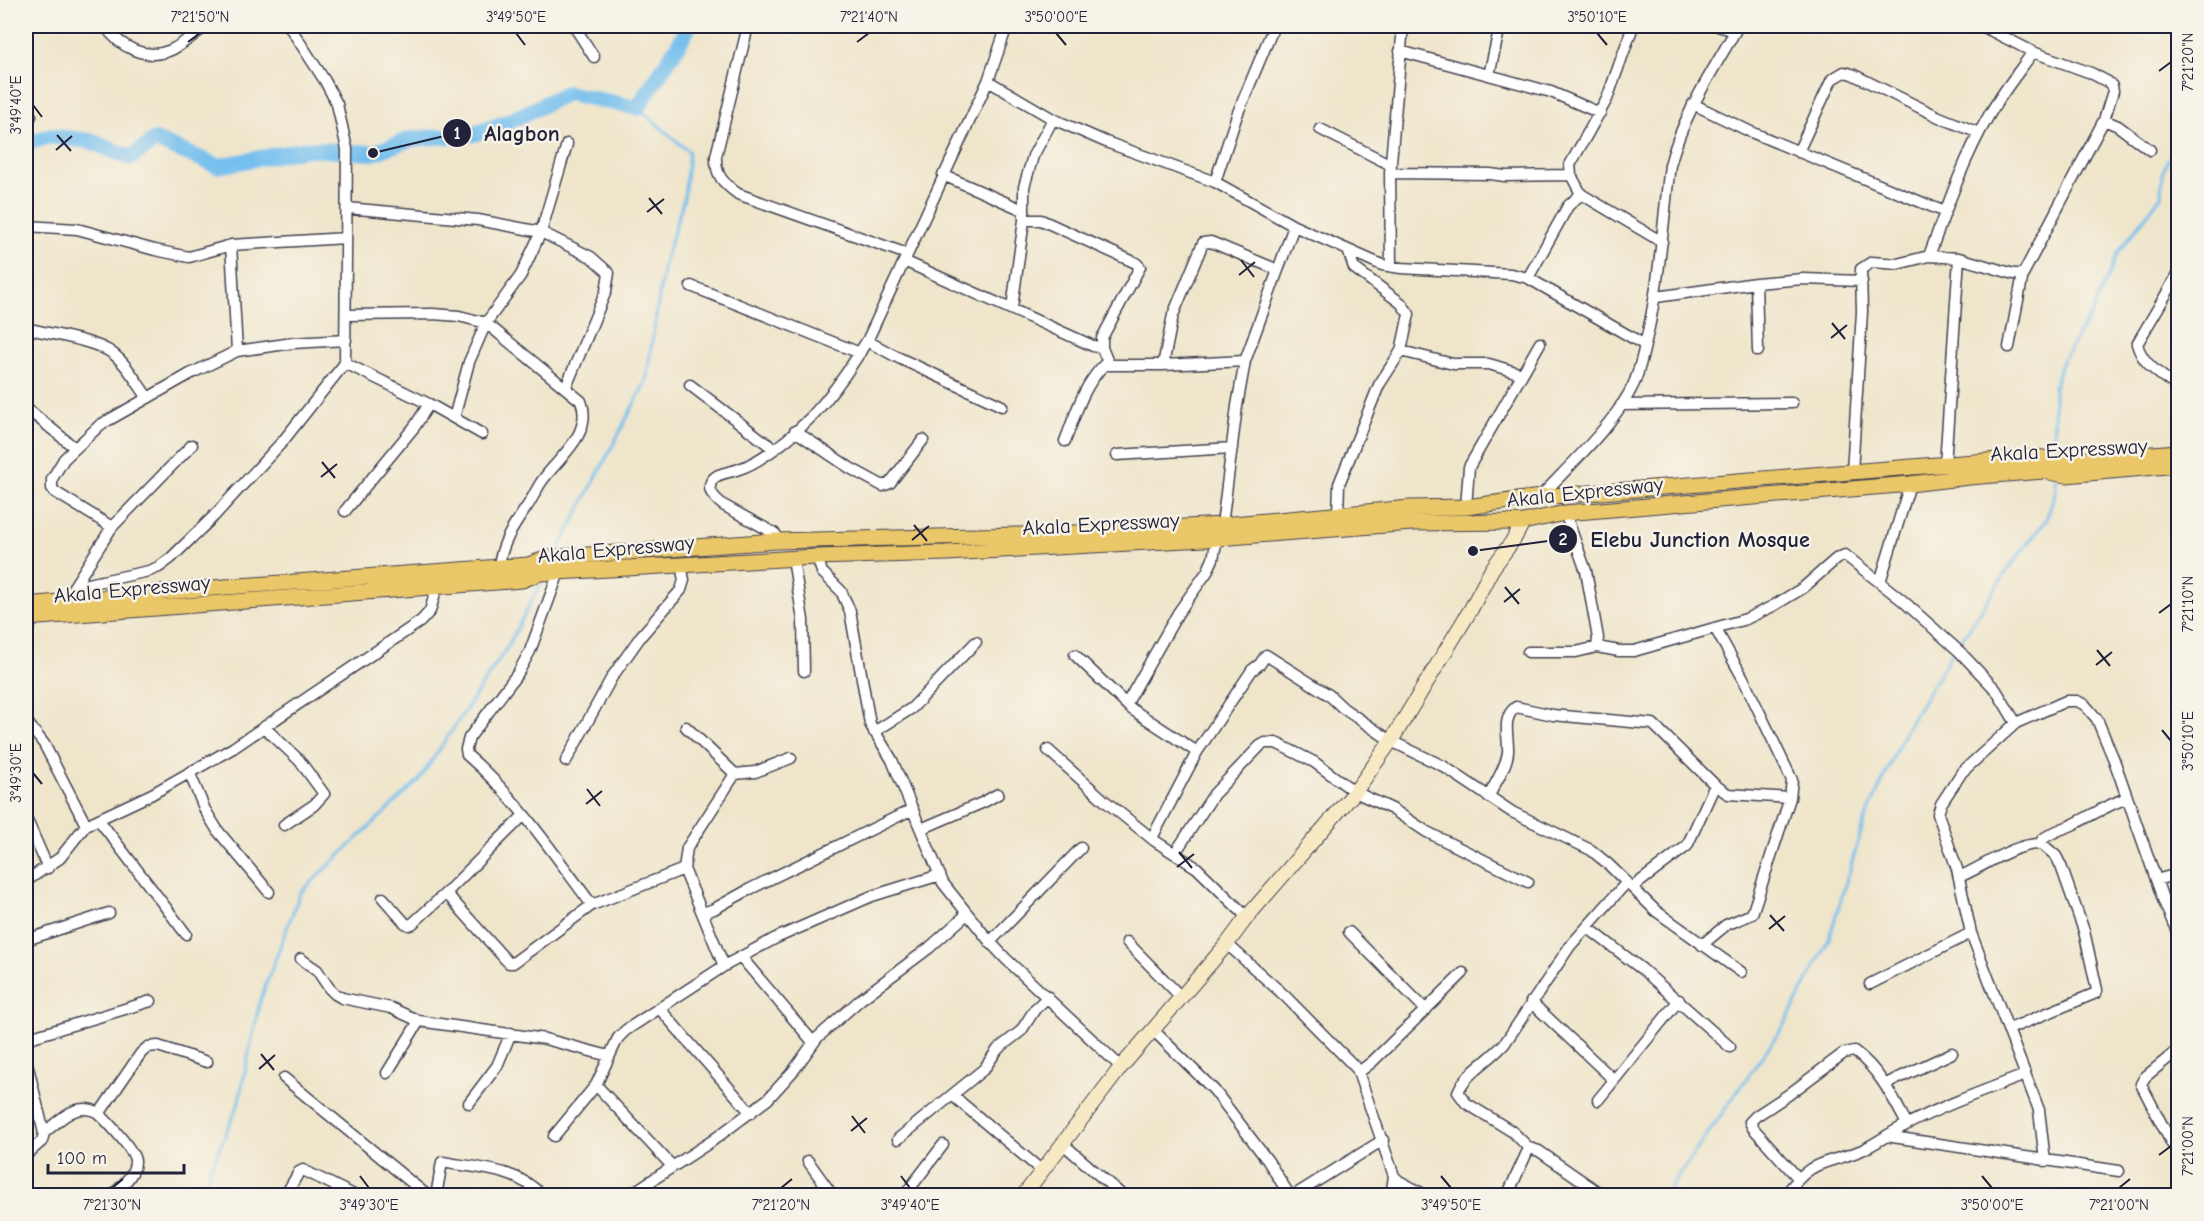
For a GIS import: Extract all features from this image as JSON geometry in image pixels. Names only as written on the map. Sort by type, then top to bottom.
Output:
[{"type":"main road","name":"Akala Expressway","points":[[28,614],[179,598],[370,584],[528,565],[548,558],[776,541],[1220,531],[1338,514],[1411,515],[1523,522],[1565,513],[2043,471],[2178,452]]},
{"type":"main road","name":"Akala Expressway","points":[[370,584],[437,586],[522,580],[540,573],[817,557],[872,556],[1220,531],[1411,515],[1540,497],[2036,457],[2063,468],[2178,465]]},
{"type":"main road","points":[[872,556],[873,539]]},
{"type":"main road","name":"Akala Expressway","points":[[28,614],[66,602],[179,598]]},
{"type":"street","points":[[105,26],[112,36],[124,45],[150,54],[161,54],[174,49],[207,26]]},
{"type":"street","points":[[74,586],[150,571],[171,558],[284,441],[345,363],[347,149],[337,104],[325,81],[289,26]]},
{"type":"street","points":[[574,26],[594,57]]},
{"type":"street","points":[[748,26],[716,156],[715,169],[722,180],[738,194],[905,257],[1092,346],[1102,348]]},
{"type":"street","points":[[929,26],[934,26]]},
{"type":"street","points":[[776,541],[777,536],[774,533],[716,499],[710,487],[711,481],[716,476],[740,469],[774,449],[795,431],[817,411],[832,393],[860,353],[988,81],[1007,26]]},
{"type":"street","points":[[1215,182],[1237,115],[1274,26]]},
{"type":"street","points":[[1387,26],[1402,28],[1391,169],[1391,266]]},
{"type":"street","points":[[1489,75],[1500,26]]},
{"type":"street","points":[[1634,26],[1613,86],[1570,165],[1571,175],[1581,194],[1662,242]]},
{"type":"street","points":[[1540,497],[1592,441],[1621,405],[1634,382],[1656,297],[1670,165],[1676,144],[1693,104],[1737,28],[1718,26]]},
{"type":"street","points":[[1982,26],[2033,52],[2091,73],[2112,86],[2114,91],[2104,120],[2023,274],[2009,347]]},
{"type":"street","points":[[1400,51],[1551,92],[1600,113]]},
{"type":"street","points":[[1929,256],[1979,133],[2033,52]]},
{"type":"street","points":[[1798,152],[1832,79],[1844,72],[1939,117],[1979,133]]},
{"type":"street","points":[[988,81],[1053,119],[1106,142],[1215,182],[1294,226],[1348,250],[1391,266],[1511,274],[1528,278],[1645,345]]},
{"type":"street","points":[[1693,104],[1798,152],[1945,212]]},
{"type":"street","points":[[1012,308],[1024,215],[1024,187],[1033,156],[1053,119]]},
{"type":"street","points":[[2104,120],[2118,126],[2151,150]]},
{"type":"street","points":[[1320,129],[1391,169],[1505,176],[1571,175]]},
{"type":"street","points":[[454,417],[469,362],[486,323],[521,275],[541,232],[567,144]]},
{"type":"street","points":[[943,175],[1024,215],[1041,220],[1136,262],[1140,267],[1102,338],[1102,348],[1111,366],[1163,366],[1245,361]]},
{"type":"street","points":[[1528,278],[1568,206],[1581,194]]},
{"type":"street","points":[[347,208],[478,220],[541,232],[591,257],[609,273],[606,291],[566,387]]},
{"type":"street","points":[[26,226],[77,229],[189,257],[231,245],[346,238]]},
{"type":"street","points":[[1127,703],[1178,613],[1207,572],[1212,559],[1220,531],[1245,361],[1294,226]]},
{"type":"street","points":[[1163,366],[1173,315],[1203,243],[1211,242],[1278,270]]},
{"type":"street","points":[[231,245],[237,351]]},
{"type":"street","points":[[1338,514],[1340,484],[1379,385],[1401,351],[1409,314],[1406,308],[1354,268],[1348,250]]},
{"type":"street","points":[[1852,472],[1861,269],[1872,262],[1897,264],[1929,256],[1959,258],[2014,274],[2023,274]]},
{"type":"street","points":[[1946,465],[1959,258]]},
{"type":"street","points":[[2178,274],[2137,344],[2139,353],[2148,364],[2178,385]]},
{"type":"street","points":[[1656,297],[1803,279],[1862,281]]},
{"type":"street","points":[[1756,283],[1758,351]]},
{"type":"street","points":[[691,286],[860,353]]},
{"type":"street","points":[[346,315],[433,314],[459,316],[486,323],[519,348],[538,367],[566,387],[580,401],[583,408],[581,429],[572,447],[544,478],[519,517],[503,546],[499,567]]},
{"type":"street","points":[[26,328],[98,346],[110,352],[119,359],[148,398]]},
{"type":"street","points":[[112,527],[52,488],[52,479],[64,459],[100,425],[237,351],[293,343],[346,340]]},
{"type":"street","points":[[867,341],[1002,406]]},
{"type":"street","points":[[1466,507],[1469,467],[1540,343]]},
{"type":"street","points":[[1401,351],[1453,364],[1489,364],[1522,374]]},
{"type":"street","points":[[1065,441],[1085,391],[1096,372],[1107,362]]},
{"type":"street","points":[[345,363],[429,404],[482,434]]},
{"type":"street","points":[[690,385],[774,449]]},
{"type":"street","points":[[1621,405],[1792,403]]},
{"type":"street","points":[[345,511],[415,426],[429,404]]},
{"type":"street","points":[[26,408],[75,448]]},
{"type":"street","points":[[795,431],[850,468],[883,486],[890,483],[923,440]]},
{"type":"street","points":[[66,602],[112,527],[192,445]]},
{"type":"street","points":[[1117,455],[1232,448]]},
{"type":"street","points":[[1880,582],[1910,484]]},
{"type":"street","points":[[1565,513],[1586,572],[1598,638],[1597,648]]},
{"type":"street","points":[[1023,1196],[1121,1067],[1182,998],[1247,917],[1354,792],[1391,741],[1471,609],[1492,569],[1514,539],[1523,522]]},
{"type":"street","points":[[1528,652],[1576,652],[1597,648],[1634,651],[1746,619],[1803,588],[1842,555],[1849,557],[1880,582],[1946,639],[1996,690],[2016,723]]},
{"type":"street","points":[[817,557],[822,572],[841,591],[850,611],[870,724],[891,760],[943,883],[990,942],[1121,1067]]},
{"type":"street","points":[[793,559],[803,620],[804,671]]},
{"type":"street","points":[[566,761],[612,677],[641,636],[681,590],[684,580],[681,565]]},
{"type":"street","points":[[559,572],[530,651],[522,666],[469,738],[466,755],[485,771],[524,815],[592,905]]},
{"type":"street","points":[[26,882],[60,858],[86,825],[189,774],[264,727],[421,621],[430,611],[437,586]]},
{"type":"street","points":[[26,634],[28,614]]},
{"type":"street","points":[[1702,945],[1726,925],[1748,918],[1752,914],[1790,798],[1791,774],[1777,752],[1743,678],[1715,628]]},
{"type":"street","points":[[874,732],[912,708],[976,642]]},
{"type":"street","points":[[1076,655],[1130,708],[1197,752]]},
{"type":"street","points":[[1152,838],[1197,752],[1252,670],[1266,655],[1329,695],[1343,708],[1391,741],[1443,766],[1512,812],[1592,850],[1656,911],[1741,972]]},
{"type":"street","points":[[2045,1161],[2039,1110],[1971,933],[1959,877],[1938,814],[1941,804],[1962,772],[2016,723],[2066,701],[2077,701],[2085,705],[2097,719],[2178,934]]},
{"type":"street","points":[[1489,796],[1508,754],[1506,727],[1508,717],[1512,709],[1516,707],[1553,716],[1653,724],[1715,785],[1728,794],[1790,798]]},
{"type":"street","points":[[26,721],[44,744],[86,825]]},
{"type":"street","points":[[264,727],[299,760],[324,794],[314,805],[284,825]]},
{"type":"street","points":[[686,727],[735,774],[755,772],[791,758]]},
{"type":"street","points":[[1175,853],[1214,794],[1265,743],[1276,743],[1306,758],[1354,792],[1392,809],[1427,832],[1527,882]]},
{"type":"street","points":[[1048,750],[1105,801],[1152,838],[1197,868],[1247,917]]},
{"type":"street","points":[[189,774],[218,831],[269,892]]},
{"type":"street","points":[[724,966],[684,869],[687,848],[735,774]]},
{"type":"street","points":[[1604,1196],[1539,1151],[1529,1148],[1513,1132],[1466,1103],[1458,1092],[1469,1076],[1495,1055],[1505,1043],[1570,946],[1587,927],[1630,885],[1688,846],[1715,785]]},
{"type":"street","points":[[921,829],[998,794]]},
{"type":"street","points":[[2042,844],[2047,836],[2127,798]]},
{"type":"street","points":[[703,913],[913,809]]},
{"type":"street","points":[[383,898],[408,925],[446,893],[524,815]]},
{"type":"street","points":[[26,818],[48,868]]},
{"type":"street","points":[[99,820],[186,934]]},
{"type":"street","points":[[1959,877],[2016,849],[2035,843],[2042,844],[2056,856],[2061,866],[2084,931],[2097,990],[2093,995],[2009,1029]]},
{"type":"street","points":[[990,942],[1081,848]]},
{"type":"street","points":[[446,893],[505,959],[513,963],[592,905],[684,869]]},
{"type":"street","points":[[2156,880],[2178,874]]},
{"type":"street","points":[[554,1136],[596,1085],[618,1038],[626,1030],[724,966],[776,938],[872,896],[939,875]]},
{"type":"street","points":[[26,940],[109,913]]},
{"type":"street","points":[[628,1196],[712,1141],[768,1099],[794,1071],[813,1042],[861,999],[929,948],[967,914]]},
{"type":"street","points":[[1587,927],[1679,1000],[1730,1047]]},
{"type":"street","points":[[1349,932],[1426,1010]]},
{"type":"street","points":[[1870,984],[1971,933]]},
{"type":"street","points":[[1127,942],[1182,998]]},
{"type":"street","points":[[1227,944],[1293,1004],[1349,1059],[1359,1072],[1394,1176],[1391,1196]]},
{"type":"street","points":[[741,957],[813,1042]]},
{"type":"street","points":[[302,959],[317,970],[335,994],[351,1000],[391,1008],[419,1021],[545,1039],[609,1056]]},
{"type":"street","points":[[1359,1072],[1462,973]]},
{"type":"street","points":[[898,1139],[984,1069],[998,1049],[1021,1031],[1035,1009],[1048,997]]},
{"type":"street","points":[[1598,1100],[1679,1000]]},
{"type":"street","points":[[26,1039],[151,1001]]},
{"type":"street","points":[[1531,1002],[1614,1080]]},
{"type":"street","points":[[659,1008],[751,1113]]},
{"type":"street","points":[[387,1073],[419,1021]]},
{"type":"street","points":[[1153,1030],[1214,1090],[1292,1196],[1383,1140]]},
{"type":"street","points":[[469,1103],[497,1066],[511,1033]]},
{"type":"street","points":[[99,1114],[141,1053],[148,1047],[158,1046],[207,1062]]},
{"type":"street","points":[[2178,1050],[2145,1077],[2141,1084],[2172,1144],[2178,1150]]},
{"type":"street","points":[[1798,1178],[1750,1122],[1844,1053],[1854,1051],[1886,1084],[1907,1124]]},
{"type":"street","points":[[1886,1084],[1952,1053]]},
{"type":"street","points":[[26,1059],[44,1133],[42,1141],[26,1155]]},
{"type":"street","points":[[1785,1196],[1806,1171],[1825,1161],[1862,1150],[1907,1124],[2025,1075]]},
{"type":"street","points":[[284,1078],[428,1196]]},
{"type":"street","points":[[596,1085],[672,1166]]},
{"type":"street","points":[[952,1095],[1041,1170]]},
{"type":"street","points":[[44,1133],[60,1120],[79,1110],[87,1109],[99,1114],[129,1149],[135,1160],[133,1170],[126,1182],[112,1196]]},
{"type":"street","points":[[1886,1136],[2119,1171]]},
{"type":"street","points":[[1062,1143],[1123,1196]]},
{"type":"street","points":[[904,1196],[943,1145]]},
{"type":"street","points":[[1507,1196],[1529,1148]]},
{"type":"street","points":[[808,1161],[833,1196]]},
{"type":"street","points":[[436,1196],[442,1162],[512,1175],[531,1184],[542,1196]]},
{"type":"street","points":[[285,1196],[299,1172],[303,1170],[356,1196]]},
{"type":"street","points":[[1394,1176],[1427,1196]]},
{"type":"waterway","points":[[26,144],[49,136],[90,141],[131,158],[155,140],[218,166],[307,149],[373,153],[411,139],[474,134],[510,121],[567,93],[638,108],[689,26]]},
{"type":"waterway","points":[[557,553],[646,381],[664,264],[684,198],[689,152],[638,108]]},
{"type":"waterway","points":[[2170,155],[2178,134]]},
{"type":"waterway","points":[[2054,456],[2054,387],[2061,363],[2091,315],[2118,253],[2161,196],[2162,174],[2168,159]]},
{"type":"waterway","points":[[1958,645],[2011,565],[2046,520],[2056,490],[2055,477]]},
{"type":"waterway","points":[[191,1196],[203,1186],[238,1105],[260,1001],[300,893],[419,780],[508,646],[544,577]]},
{"type":"waterway","points":[[1664,1196],[1785,1024],[1829,939],[1864,822],[1906,729],[1954,650]]},
{"type":"place","name":"Alagbon","points":[[373,153]]},
{"type":"place","name":"Elebu Junction Mosque","points":[[1473,551]]}]
